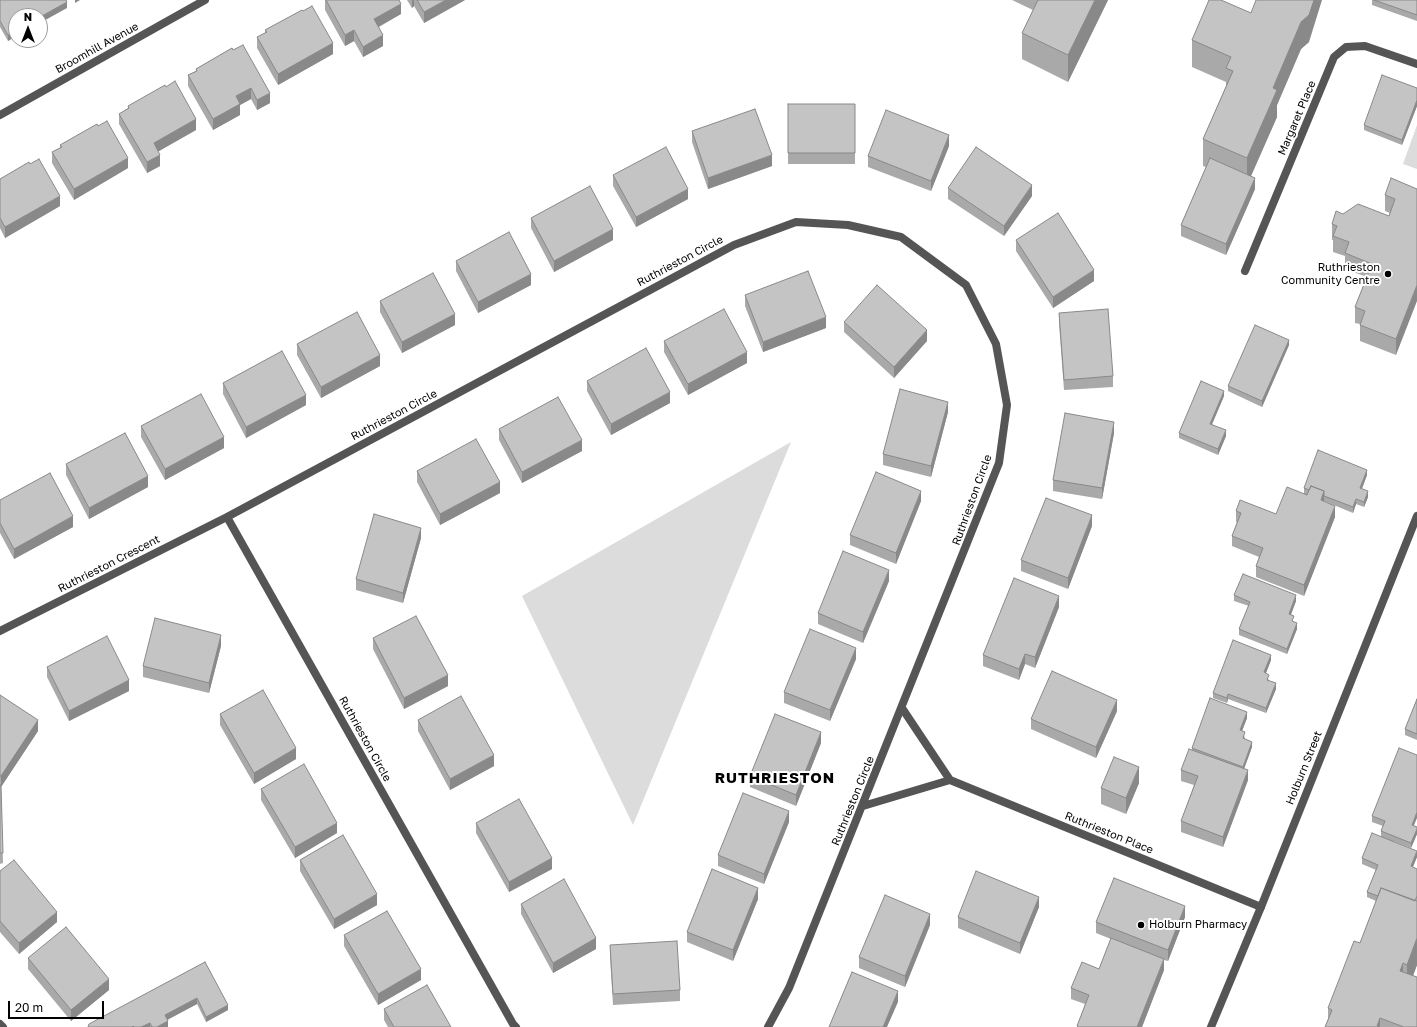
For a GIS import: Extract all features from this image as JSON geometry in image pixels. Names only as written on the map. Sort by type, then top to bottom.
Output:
[{"type":"street","name":"Broomhill Avenue","points":[[0,115],[205,0]]},
{"type":"street","name":"Margaret Place","points":[[1246,271],[1334,57],[1346,47],[1365,46],[1417,64]]},
{"type":"street","name":"Ruthrieston Circle","points":[[516,1027],[228,517],[734,244],[796,222],[848,225],[901,237],[966,285],[996,344],[1008,405],[999,463],[789,988],[768,1027]]},
{"type":"street","name":"Holburn Street","points":[[1211,1027],[1261,907],[1417,516]]},
{"type":"street","name":"Ruthrieston Crescent","points":[[0,631],[228,517]]},
{"type":"street","points":[[863,806],[950,780],[902,708]]},
{"type":"street","name":"Ruthrieston Place","points":[[950,780],[1261,907]]},
{"type":"shaded area","points":[[1417,125],[1417,169],[1403,164]]},
{"type":"shaded area","points":[[791,442],[633,825],[522,596]]},
{"type":"building","points":[[0,0],[66,0],[67,2],[48,13],[48,8],[8,8],[8,35],[0,21]]},
{"type":"building","points":[[326,0],[399,0],[401,4],[374,19],[383,35],[363,47],[354,30],[345,35]]},
{"type":"building","points":[[417,0],[446,0],[424,12]]},
{"type":"building","points":[[1038,0],[1095,0],[1068,55],[1022,33]]},
{"type":"building","points":[[1209,0],[1221,0],[1251,13],[1256,0],[1314,0],[1309,15],[1301,22],[1273,88],[1277,90],[1247,158],[1203,139],[1233,71],[1226,68],[1231,57],[1192,40]]},
{"type":"building","points":[[1374,0],[1417,0],[1417,15]]},
{"type":"building","points":[[312,6],[333,43],[278,74],[257,37],[267,32],[265,30]]},
{"type":"building","points":[[243,45],[270,93],[257,100],[251,88],[236,96],[240,104],[213,119],[188,75],[197,71],[196,69],[232,48],[233,50]]},
{"type":"building","points":[[1382,75],[1417,88],[1417,100],[1402,140],[1364,125]]},
{"type":"building","points":[[175,81],[196,119],[154,143],[160,155],[147,162],[119,114],[129,108],[128,106]]},
{"type":"building","points":[[788,104],[855,104],[855,153],[788,153]]},
{"type":"building","points":[[755,109],[772,155],[708,178],[692,131]]},
{"type":"building","points":[[886,110],[949,135],[931,181],[868,156]]},
{"type":"building","points":[[107,121],[128,158],[74,189],[52,152],[62,147],[60,145],[97,124],[98,126]]},
{"type":"building","points":[[666,147],[688,189],[636,217],[613,175]]},
{"type":"building","points":[[976,147],[1032,185],[1004,226],[948,188]]},
{"type":"building","points":[[1210,158],[1255,178],[1226,244],[1181,225]]},
{"type":"building","points":[[39,159],[60,196],[5,227],[0,218],[0,179],[29,162],[30,164]]},
{"type":"building","name":"Ruthrieston Community Centre","points":[[1391,178],[1417,189],[1417,285],[1396,339],[1360,325],[1365,311],[1355,307],[1372,264],[1345,253],[1349,242],[1333,236],[1337,226],[1332,224],[1336,211],[1343,214],[1358,204],[1389,216],[1395,199],[1385,195]]},
{"type":"building","points":[[590,186],[613,229],[554,261],[531,218]]},
{"type":"building","points":[[1058,213],[1094,270],[1053,297],[1016,240]]},
{"type":"building","points":[[509,232],[531,274],[478,302],[456,261]]},
{"type":"building","points":[[808,271],[826,317],[763,342],[745,295]]},
{"type":"building","points":[[433,273],[455,314],[402,342],[380,301]]},
{"type":"building","points":[[877,285],[927,330],[894,367],[844,322]]},
{"type":"building","points":[[724,309],[747,352],[688,384],[664,341]]},
{"type":"building","points":[[1108,309],[1113,376],[1064,380],[1059,313]]},
{"type":"building","points":[[357,312],[380,355],[321,387],[297,344]]},
{"type":"building","points":[[1255,325],[1289,340],[1262,401],[1228,386]]},
{"type":"building","points":[[646,348],[670,392],[611,424],[587,381]]},
{"type":"building","points":[[282,351],[306,395],[246,427],[223,383]]},
{"type":"building","points":[[1201,381],[1224,391],[1210,424],[1226,430],[1218,449],[1179,433]]},
{"type":"building","points":[[900,389],[948,402],[931,466],[883,454]]},
{"type":"building","points":[[201,394],[224,437],[165,469],[141,426]]},
{"type":"building","points":[[558,397],[582,440],[522,472],[499,429]]},
{"type":"building","points":[[1065,413],[1114,422],[1102,488],[1053,480]]},
{"type":"building","points":[[125,433],[148,476],[89,508],[66,464]]},
{"type":"building","points":[[476,439],[500,482],[440,514],[417,471]]},
{"type":"building","points":[[1318,450],[1367,470],[1360,488],[1368,491],[1364,502],[1356,499],[1353,507],[1324,496],[1324,491],[1311,486],[1309,490],[1304,488]]},
{"type":"building","points":[[876,472],[921,491],[896,553],[850,535]]},
{"type":"building","points":[[50,473],[73,516],[14,549],[0,523],[0,500]]},
{"type":"building","points":[[1311,486],[1324,491],[1321,500],[1335,506],[1304,585],[1256,566],[1263,548],[1232,536],[1241,513],[1236,511],[1240,500],[1276,514],[1287,487],[1307,495]]},
{"type":"building","points":[[1046,498],[1092,515],[1068,578],[1021,560]]},
{"type":"building","points":[[374,514],[421,528],[403,593],[356,579]]},
{"type":"building","points":[[843,551],[889,570],[863,632],[818,613]]},
{"type":"building","points":[[1243,574],[1296,595],[1289,614],[1294,616],[1292,621],[1297,623],[1287,649],[1239,629],[1250,602],[1234,595]]},
{"type":"building","points":[[1014,578],[1059,596],[1035,657],[1025,654],[1019,669],[983,655]]},
{"type":"building","points":[[416,616],[448,675],[404,698],[373,638]]},
{"type":"building","points":[[155,618],[221,635],[209,683],[143,666]]},
{"type":"building","points":[[810,629],[856,648],[830,710],[784,692]]},
{"type":"building","points":[[107,636],[129,680],[69,711],[47,667]]},
{"type":"building","points":[[1233,640],[1271,655],[1264,672],[1269,675],[1267,680],[1276,683],[1266,708],[1228,694],[1227,698],[1213,693]]},
{"type":"building","points":[[1052,671],[1117,700],[1096,747],[1031,719]]},
{"type":"building","points":[[263,690],[296,748],[254,773],[220,714]]},
{"type":"building","points":[[0,695],[38,720],[1,776],[0,776]]},
{"type":"building","points":[[461,696],[494,755],[450,779],[418,720]]},
{"type":"building","points":[[1210,698],[1247,712],[1240,730],[1245,732],[1243,738],[1252,742],[1243,767],[1192,748]]},
{"type":"building","points":[[1417,699],[1417,734],[1405,729]]},
{"type":"building","points":[[775,714],[821,732],[796,795],[750,776]]},
{"type":"building","points":[[1399,748],[1417,755],[1417,812],[1412,825],[1417,827],[1417,829],[1411,843],[1381,831],[1385,821],[1372,816]]},
{"type":"building","points":[[1189,749],[1248,770],[1223,837],[1181,821],[1198,776],[1181,770]]},
{"type":"building","points":[[1114,757],[1139,767],[1126,798],[1101,788]]},
{"type":"building","points":[[304,764],[337,823],[295,847],[261,789]]},
{"type":"building","points":[[1,785],[3,853],[0,853]]},
{"type":"building","points":[[743,793],[789,811],[764,874],[718,855]]},
{"type":"building","points":[[519,799],[552,858],[509,882],[476,823]]},
{"type":"building","points":[[1372,833],[1417,851],[1411,866],[1417,869],[1417,896],[1415,901],[1381,888],[1378,896],[1367,892],[1378,865],[1362,858]]},
{"type":"building","points":[[343,835],[377,894],[334,919],[300,860]]},
{"type":"building","points":[[14,860],[57,912],[19,943],[0,921],[0,871]]},
{"type":"building","points":[[712,869],[758,888],[733,950],[687,932]]},
{"type":"building","points":[[976,871],[1039,897],[1020,943],[958,917]]},
{"type":"building","name":"Holburn Pharmacy","points":[[1114,878],[1185,906],[1168,950],[1096,922]]},
{"type":"building","points":[[564,879],[596,938],[553,963],[521,904]]},
{"type":"building","points":[[1381,888],[1417,901],[1417,938],[1407,965],[1403,963],[1400,971],[1417,977],[1417,1027],[1404,1027],[1380,1018],[1377,1026],[1380,1027],[1325,1027],[1332,1010],[1328,1008],[1354,941],[1360,943]]},
{"type":"building","points":[[885,895],[930,914],[905,976],[859,957]]},
{"type":"building","points":[[387,911],[421,969],[378,994],[344,935]]},
{"type":"building","points":[[66,927],[109,979],[71,1010],[28,958]]},
{"type":"building","points":[[1111,938],[1164,959],[1137,1027],[1079,1027],[1077,1026],[1089,995],[1071,988],[1082,962],[1099,969]]},
{"type":"building","points":[[677,941],[680,990],[613,994],[610,945]]},
{"type":"building","points":[[205,962],[228,1005],[206,1017],[197,998],[165,1015],[168,1021],[157,1027],[152,1027],[150,1023],[141,1027],[88,1027],[89,1024]]},
{"type":"building","points":[[852,972],[898,991],[883,1027],[829,1027]]},
{"type":"building","points":[[427,985],[451,1027],[394,1027],[384,1009]]},
{"type":"place","name":"Ruthrieston Community Centre","points":[[1388,274]]},
{"type":"place","name":"Holburn Pharmacy","points":[[1141,925]]},
{"type":"district","name":"RUTHRIESTON","points":[[775,778]]}]
